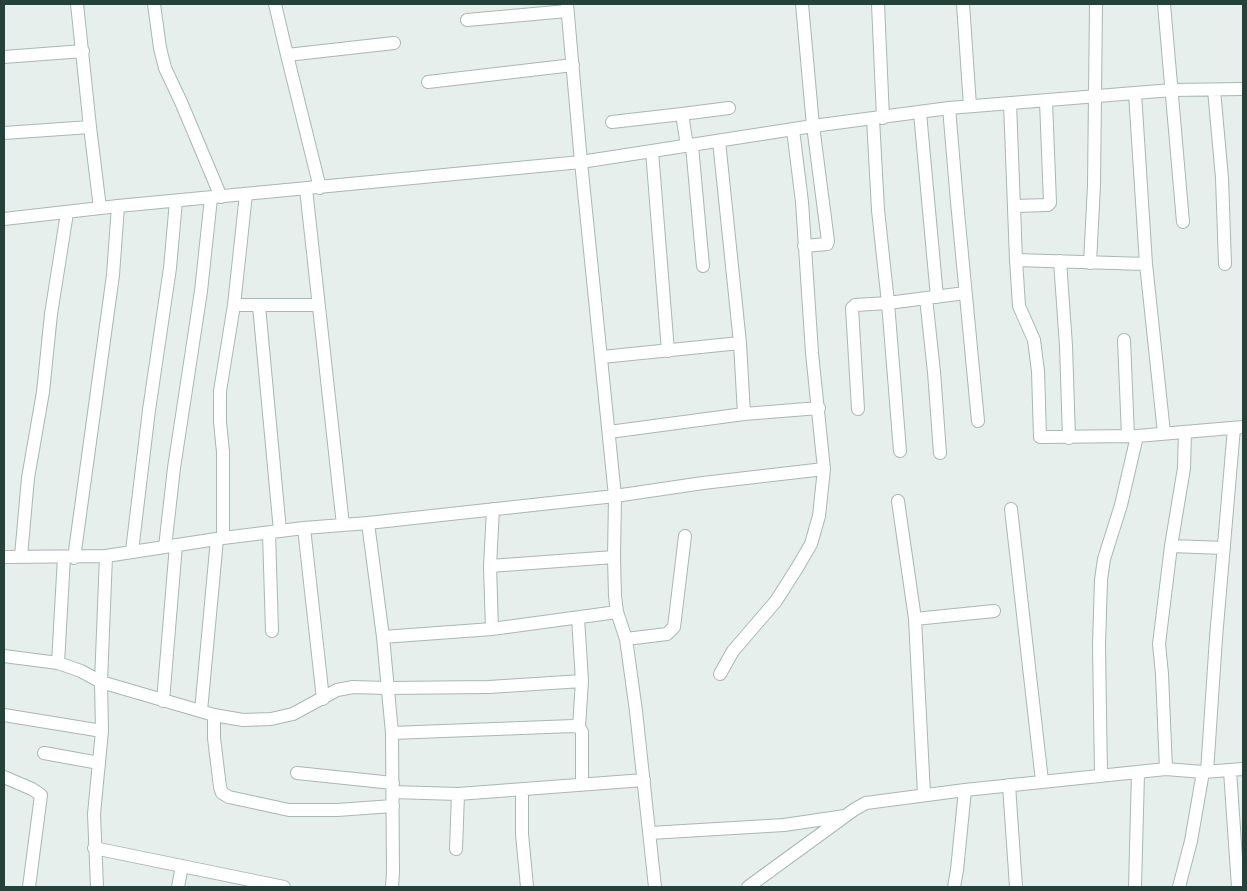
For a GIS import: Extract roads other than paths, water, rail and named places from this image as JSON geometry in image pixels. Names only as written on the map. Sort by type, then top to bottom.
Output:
[{"type":"street","points":[[77,4],[100,208]]},
{"type":"street","points":[[154,4],[160,48],[165,68],[182,102],[216,197],[174,468],[163,701]]},
{"type":"street","points":[[275,4],[320,188]]},
{"type":"street","points":[[802,4],[828,241],[827,244],[823,245],[804,246]]},
{"type":"street","points":[[878,4],[878,210],[888,303],[900,451]]},
{"type":"street","points":[[963,4],[970,106]]},
{"type":"street","points":[[1090,263],[1094,185],[1096,4]]},
{"type":"street","points":[[1164,4],[1183,222]]},
{"type":"street","points":[[467,20],[567,7],[615,496],[614,557],[617,612],[626,639],[644,780],[655,887]]},
{"type":"street","points":[[286,55],[394,43]]},
{"type":"street","points":[[4,57],[83,52]]},
{"type":"street","points":[[428,82],[573,65]]},
{"type":"street","points":[[4,219],[118,206],[581,162],[814,126],[949,108],[1172,90],[1243,89]]},
{"type":"street","points":[[1214,90],[1222,178],[1226,264]]},
{"type":"street","points":[[1135,93],[1146,264],[1164,433]]},
{"type":"street","points":[[1014,206],[1048,205],[1050,203],[1046,101]]},
{"type":"street","points":[[1010,103],[1019,306],[1034,340],[1038,371],[1040,437],[1132,436],[1239,428],[1224,548],[1205,772],[1191,841],[1179,887]]},
{"type":"street","points":[[612,122],[729,108]]},
{"type":"street","points":[[949,108],[978,421]]},
{"type":"street","points":[[920,113],[940,453]]},
{"type":"street","points":[[682,114],[689,146],[703,266]]},
{"type":"street","points":[[4,133],[90,127]]},
{"type":"street","points":[[720,674],[734,651],[776,601],[811,544],[819,516],[824,469],[812,354],[802,202],[793,130]]},
{"type":"street","points":[[719,142],[740,342],[744,414]]},
{"type":"street","points":[[652,152],[668,351]]},
{"type":"street","points":[[306,189],[318,305],[332,411],[343,525]]},
{"type":"street","points":[[202,711],[220,539],[223,452],[220,422],[220,391],[234,305],[246,194]]},
{"type":"street","points":[[132,551],[149,410],[170,268],[176,201]]},
{"type":"street","points":[[58,662],[69,558],[111,292],[118,206]]},
{"type":"street","points":[[21,556],[28,478],[43,392],[51,314],[67,213]]},
{"type":"street","points":[[1016,260],[1146,264]]},
{"type":"street","points":[[1060,261],[1066,346],[1069,438]]},
{"type":"street","points":[[858,409],[852,308],[855,305],[965,294]]},
{"type":"street","points":[[234,305],[318,305]]},
{"type":"street","points":[[259,306],[275,532],[272,631]]},
{"type":"street","points":[[1101,776],[1099,645],[1101,580],[1104,559],[1122,505],[1132,436],[1124,340]]},
{"type":"street","points":[[602,357],[740,342]]},
{"type":"street","points":[[609,432],[744,414],[819,408]]},
{"type":"street","points":[[1166,769],[1159,644],[1171,546],[1184,468],[1185,432]]},
{"type":"street","points":[[4,557],[69,558],[106,556],[304,528],[368,523],[615,496],[703,483],[824,469]]},
{"type":"street","points":[[898,501],[915,619],[924,794]]},
{"type":"street","points":[[492,629],[490,566],[493,508]]},
{"type":"street","points":[[1011,509],[1042,781]]},
{"type":"street","points":[[368,523],[383,637],[392,734],[392,887]]},
{"type":"street","points":[[304,528],[323,699]]},
{"type":"street","points":[[626,639],[667,634],[674,627],[685,536]]},
{"type":"street","points":[[1171,546],[1224,548]]},
{"type":"street","points":[[96,887],[94,814],[102,731],[101,682],[106,556]]},
{"type":"street","points":[[490,566],[614,557]]},
{"type":"street","points":[[915,619],[994,611]]},
{"type":"street","points":[[383,637],[492,629],[617,612]]},
{"type":"street","points":[[578,618],[582,681],[579,727],[582,732],[582,784]]},
{"type":"street","points":[[4,656],[58,662],[73,667],[101,682],[214,715],[243,720],[271,719],[293,714],[337,690],[353,687],[490,687],[582,681]]},
{"type":"street","points":[[4,715],[102,731]]},
{"type":"street","points":[[214,715],[214,738],[220,788],[222,793],[229,797],[289,810],[337,810],[393,806]]},
{"type":"street","points":[[392,734],[579,727]]},
{"type":"street","points":[[44,753],[99,763]]},
{"type":"street","points":[[749,887],[866,803],[924,794],[1166,769],[1205,772],[1243,769]]},
{"type":"street","points":[[1230,771],[1238,887]]},
{"type":"street","points":[[1135,887],[1138,772]]},
{"type":"street","points":[[297,773],[458,794],[644,780]]},
{"type":"street","points":[[4,777],[41,795],[29,887]]},
{"type":"street","points":[[1009,785],[1016,887]]},
{"type":"street","points":[[522,790],[522,834],[527,887]]},
{"type":"street","points":[[954,887],[965,790]]},
{"type":"street","points":[[456,849],[458,794]]},
{"type":"street","points":[[650,833],[784,826],[847,815]]},
{"type":"street","points":[[94,848],[284,887]]},
{"type":"street","points":[[178,887],[182,866]]}]
